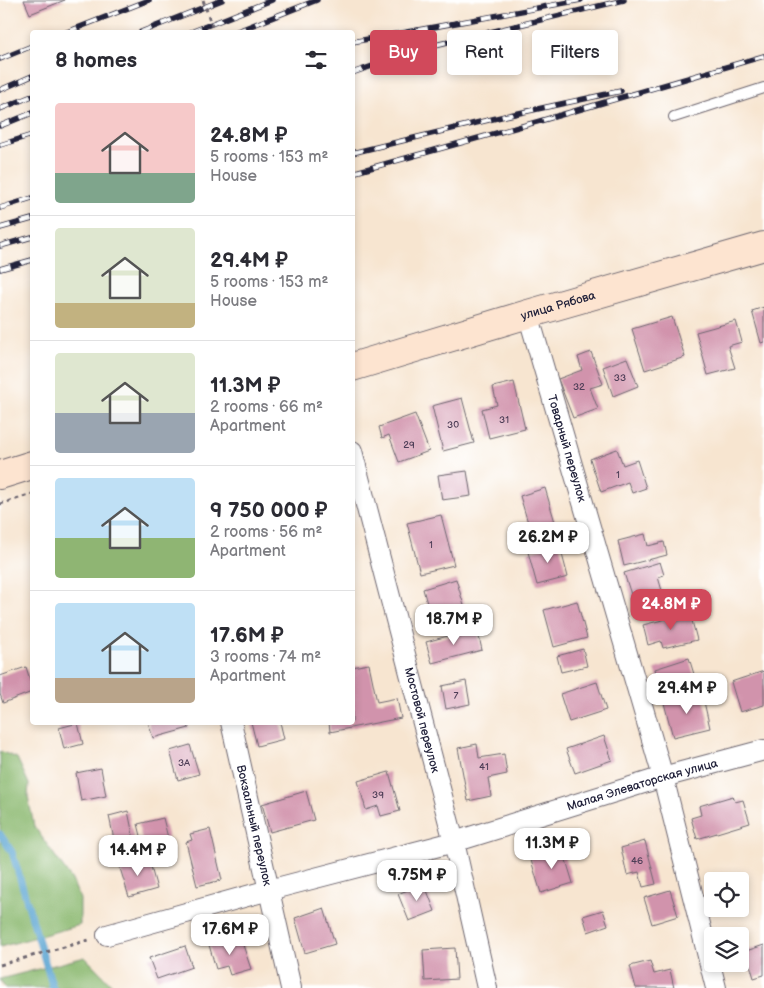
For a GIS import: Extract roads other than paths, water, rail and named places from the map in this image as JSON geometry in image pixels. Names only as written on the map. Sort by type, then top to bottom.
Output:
[{"type":"street","name":"улица Рябова","points":[[355,366],[764,246]]},
{"type":"street","name":"Товарный переулок","points":[[528,314],[663,777],[716,988]]},
{"type":"street","name":"Мостовой переулок","points":[[355,462],[454,842],[487,988]]},
{"type":"street","points":[[0,475],[30,466]]},
{"type":"street","name":"Вокзальный переулок","points":[[232,725],[291,988]]},
{"type":"street","name":"Малая Элеваторская улица","points":[[108,935],[269,890],[454,842],[663,777],[764,750]]},
{"type":"lane","points":[[674,117],[764,88]]},
{"type":"waterway","points":[[0,834],[12,852],[53,988]]},
{"type":"railway","points":[[72,30],[149,0]]},
{"type":"railway","points":[[146,30],[222,0]]},
{"type":"railway","points":[[196,30],[272,0]]},
{"type":"railway","points":[[240,30],[317,0]]},
{"type":"railway","points":[[355,41],[581,0]]},
{"type":"railway","points":[[355,72],[431,46],[624,0]]},
{"type":"railway","points":[[0,59],[30,47]]},
{"type":"railway","points":[[355,172],[764,56]]},
{"type":"railway","points":[[0,90],[30,77]]},
{"type":"railway","points":[[355,152],[505,116],[621,91]]},
{"type":"railway","points":[[0,109],[30,97]]},
{"type":"railway","points":[[0,126],[30,114]]},
{"type":"railway","points":[[0,145],[30,136]]},
{"type":"railway","points":[[0,208],[30,199]]},
{"type":"railway","points":[[0,228],[30,220]]},
{"type":"railway","points":[[0,246],[30,238]]},
{"type":"railway","points":[[0,269],[30,261]]}]
